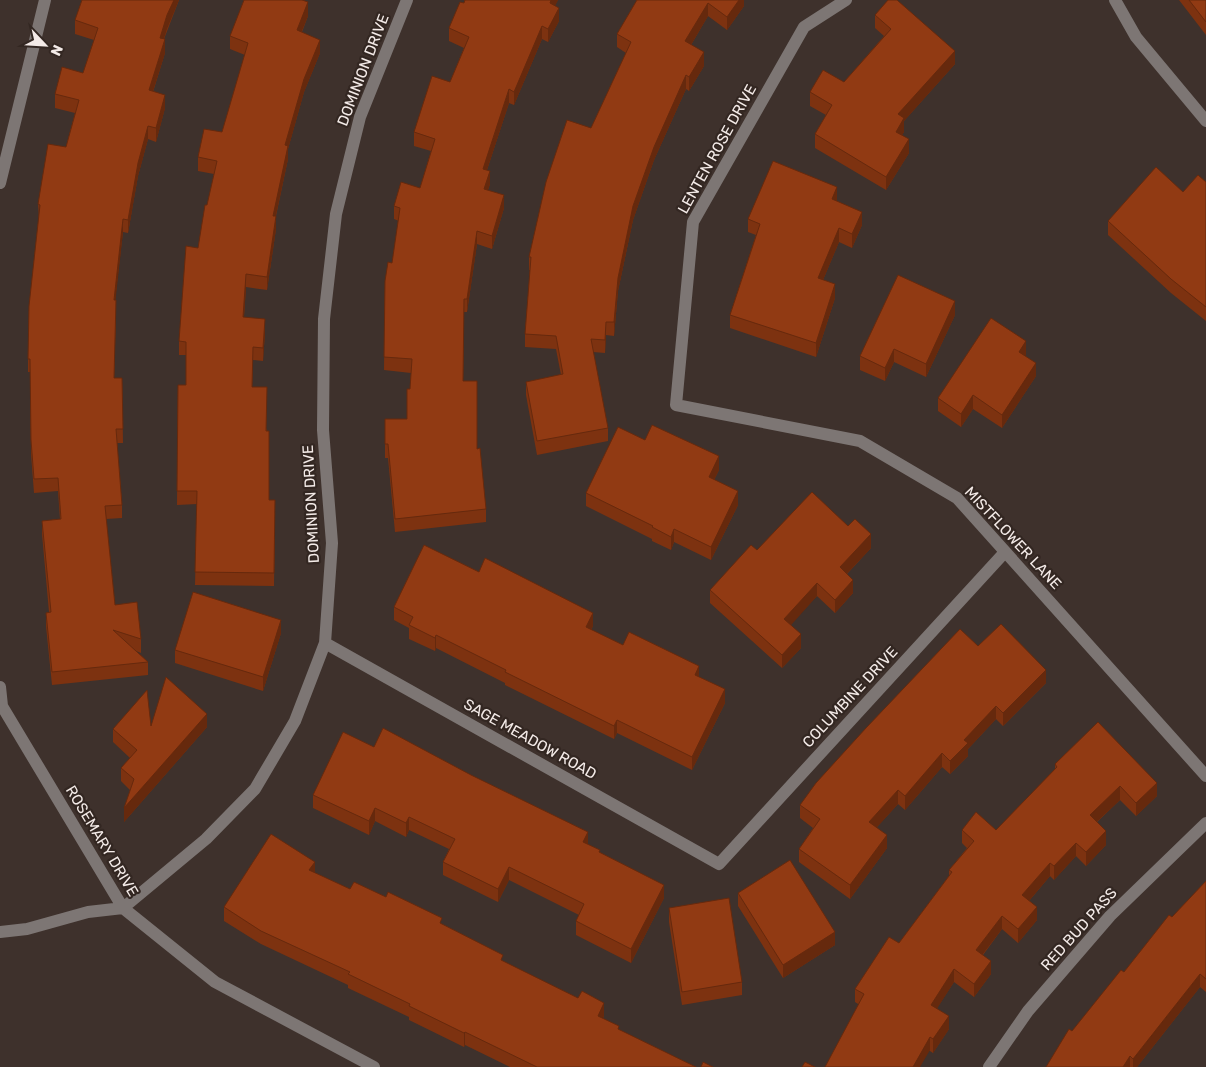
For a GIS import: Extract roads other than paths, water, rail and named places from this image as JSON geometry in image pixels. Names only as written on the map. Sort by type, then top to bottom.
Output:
[{"type":"street","points":[[0,183],[46,0]]},
{"type":"street","name":"DOMINION DRIVE","points":[[123,908],[206,839],[255,789],[295,721],[325,643],[332,543],[323,430],[324,319],[336,214],[360,116],[406,0]]},
{"type":"street","name":"LENTEN ROSE DRIVE","points":[[676,405],[693,222],[804,27],[846,0]]},
{"type":"street","points":[[1115,0],[1136,37],[1206,121]]},
{"type":"street","name":"MISTFLOWER LANE","points":[[676,405],[860,441],[957,498],[1206,776]]},
{"type":"street","name":"COLUMBINE DRIVE","points":[[719,864],[1005,552]]},
{"type":"street","name":"SAGE MEADOW ROAD","points":[[325,643],[719,864]]},
{"type":"street","name":"ROSEMARY DRIVE","points":[[0,687],[2,706],[123,908],[215,982],[374,1067]]},
{"type":"street","name":"RED BUD PASS","points":[[989,1067],[1028,1011],[1110,916],[1206,823]]},
{"type":"street","points":[[0,932],[27,929],[88,912],[123,908]]}]
